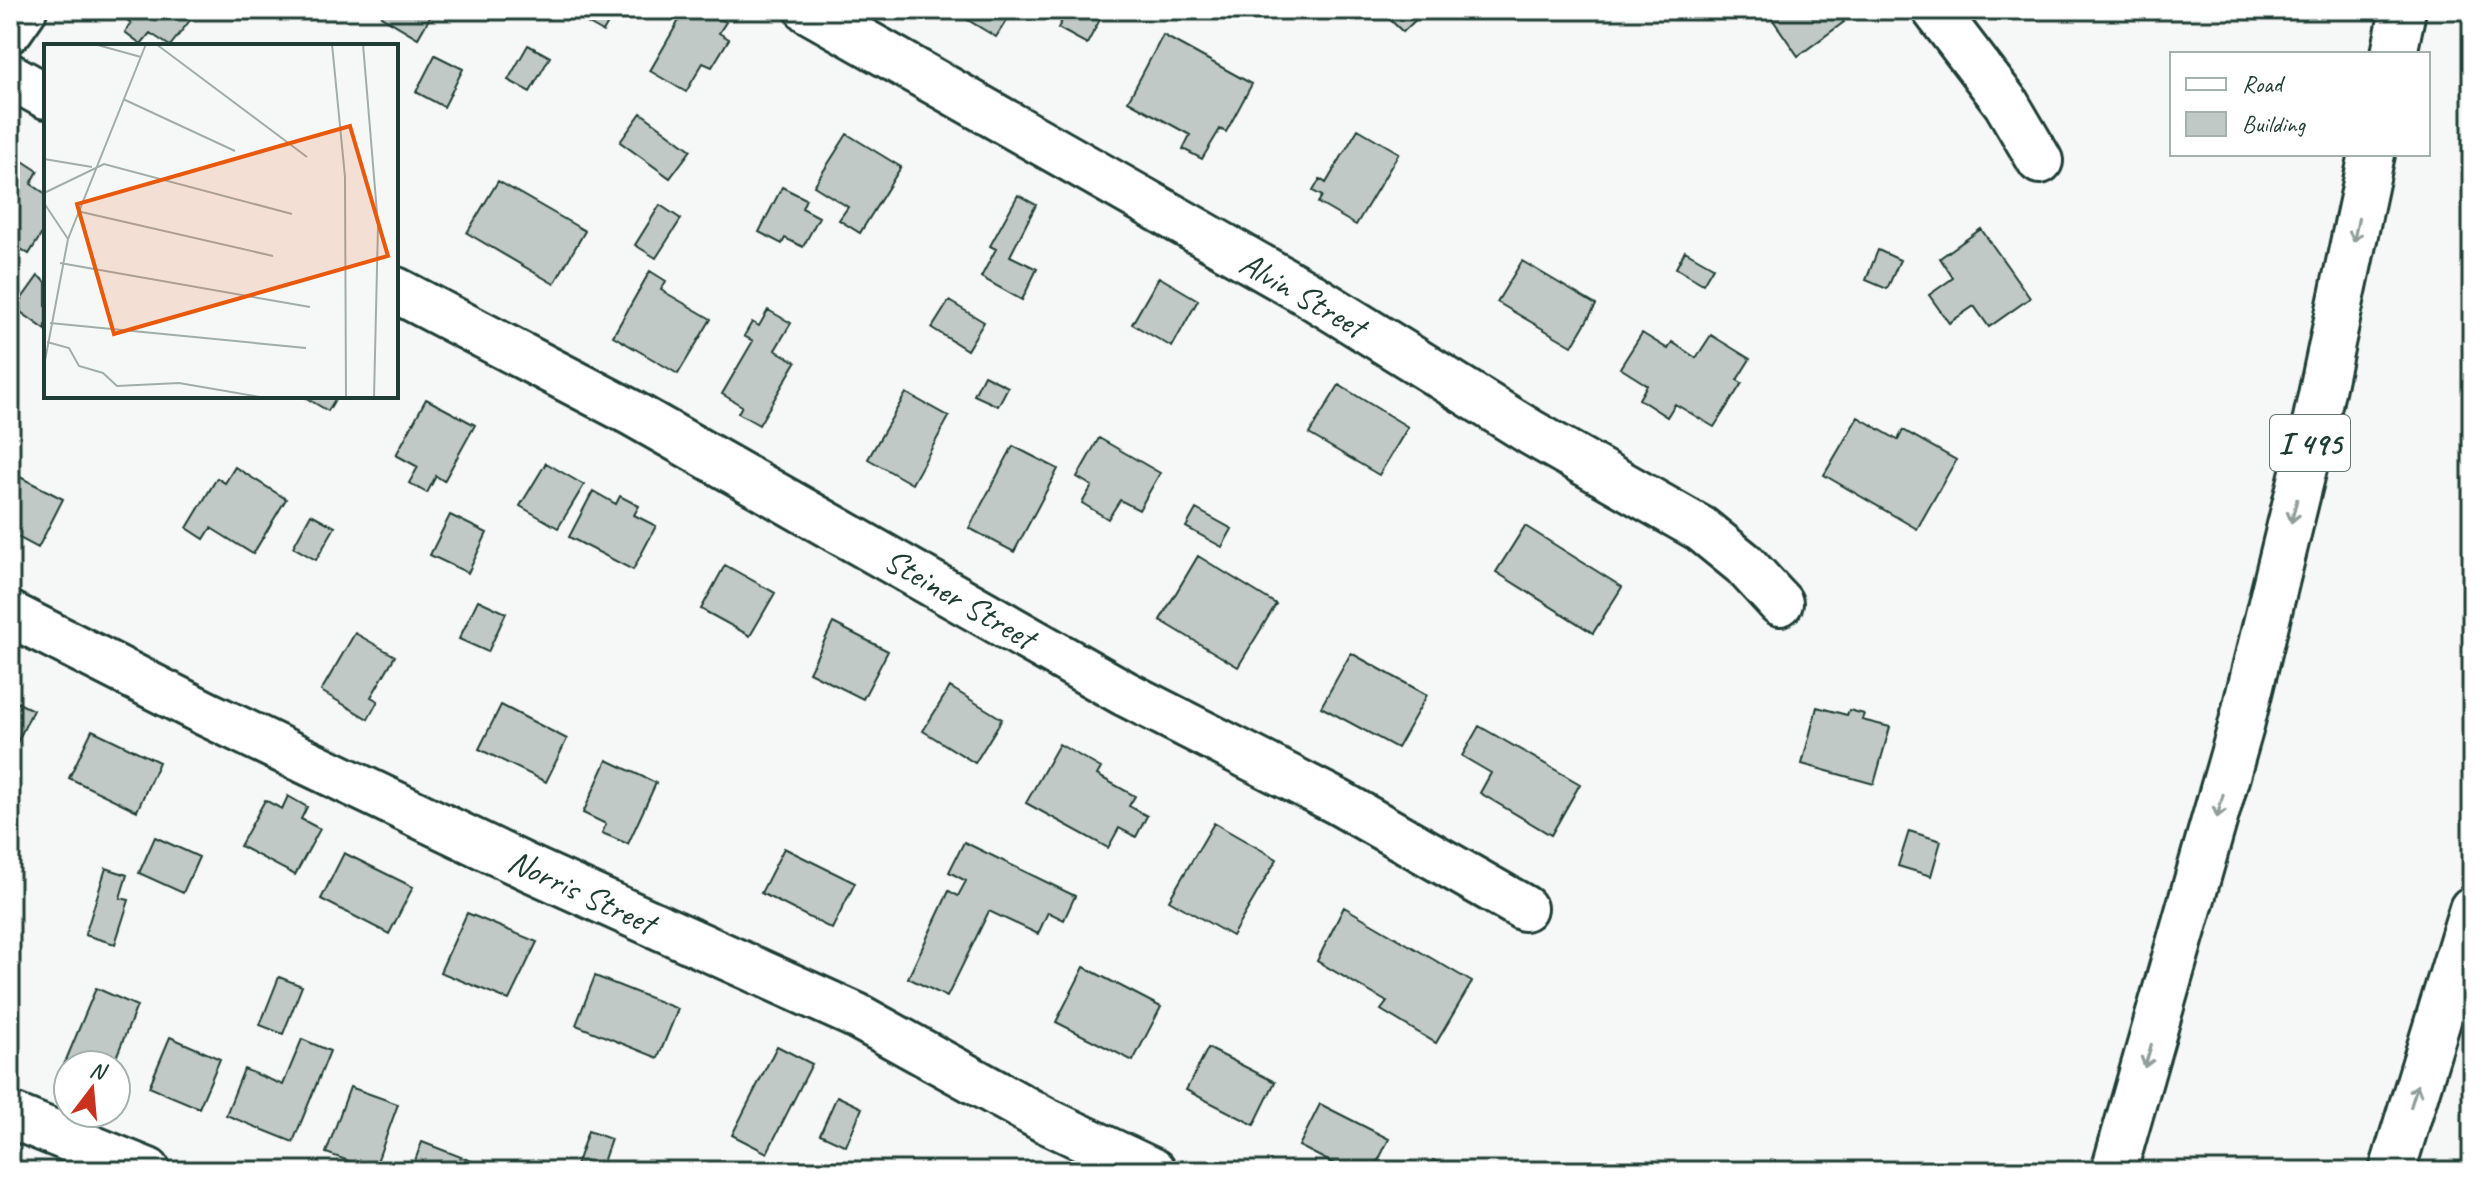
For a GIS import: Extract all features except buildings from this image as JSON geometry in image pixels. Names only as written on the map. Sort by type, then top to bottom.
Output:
[{"type":"main road","points":[[10,30],[24,10]]},
{"type":"main road","name":"Alvin Street","points":[[808,10],[1305,292],[1532,433],[1701,529],[1744,564],[1780,603]]},
{"type":"main road","points":[[1935,10],[2006,103],[2040,161]]},
{"type":"main road","points":[[2394,52],[2403,10]]},
{"type":"main road","points":[[10,76],[44,95]]},
{"type":"main road","name":"I 495","points":[[2114,1171],[2240,730],[2316,419],[2372,156]]},
{"type":"main road","name":"Steiner Street","points":[[398,291],[630,412],[1124,693],[1338,802],[1524,908]]},
{"type":"main road","name":"Norris Street","points":[[10,614],[207,714],[531,869],[855,1015],[1045,1120],[1153,1171]]},
{"type":"main road","points":[[2392,1171],[2472,909]]},
{"type":"main road","points":[[10,1115],[148,1171]]}]
